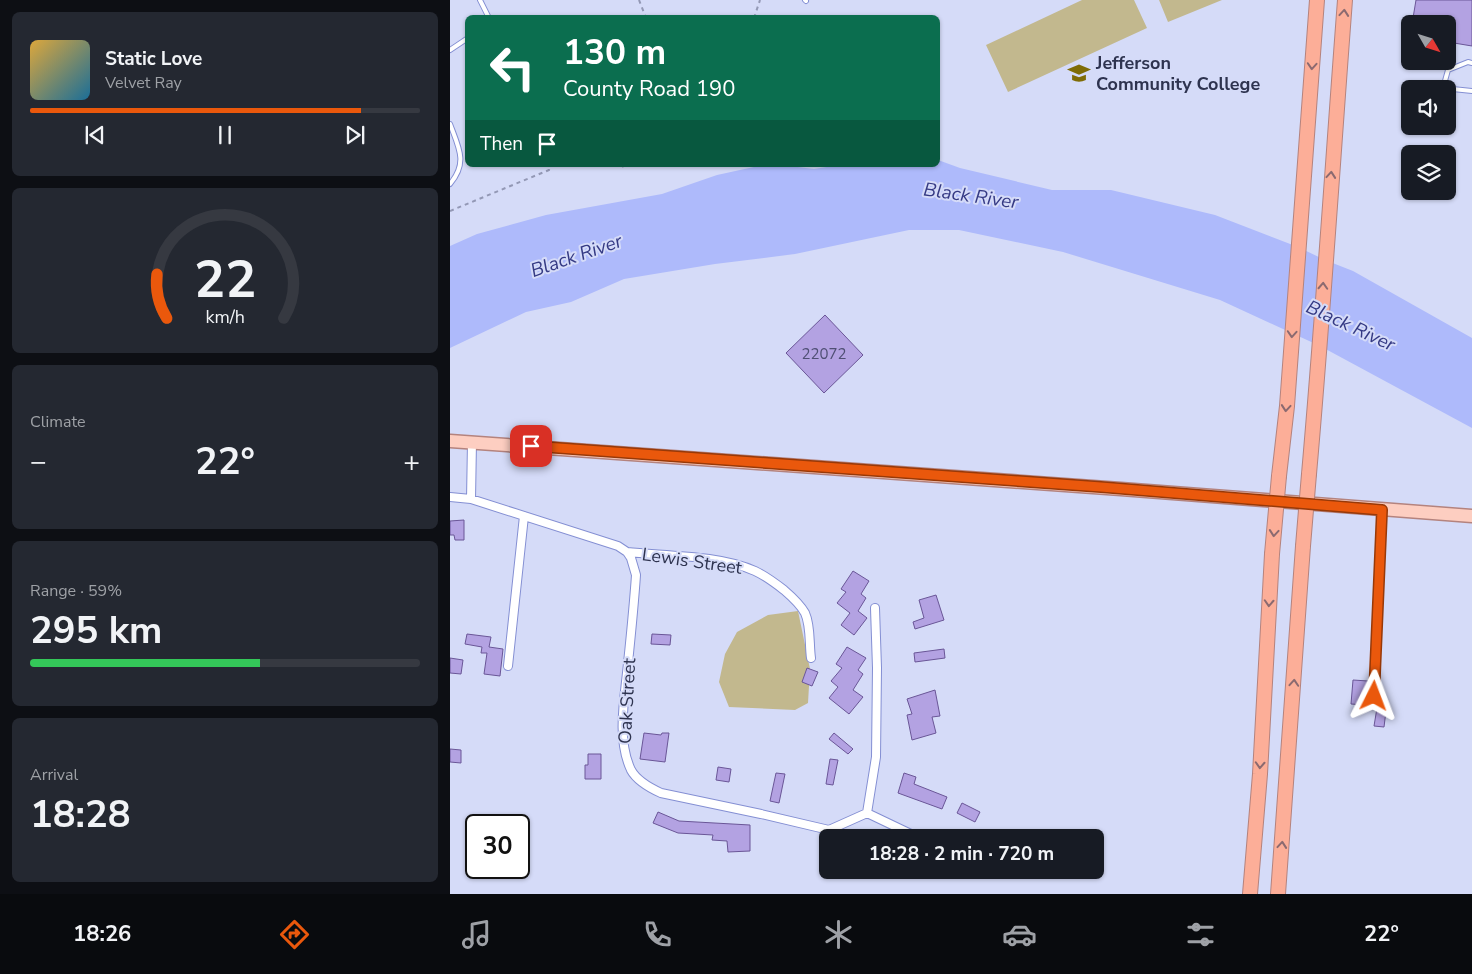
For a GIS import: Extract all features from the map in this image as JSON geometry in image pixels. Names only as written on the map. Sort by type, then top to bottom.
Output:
[{"type":"highway","points":[[1250,894],[1260,774],[1272,554],[1290,360],[1317,0]]},
{"type":"highway","points":[[1278,894],[1345,0]]},
{"type":"main road","points":[[450,441],[1101,487],[1472,516]]},
{"type":"street","points":[[471,499],[472,442]]},
{"type":"street","name":"Lewis Street","points":[[450,497],[471,499],[618,546],[627,552],[732,563],[756,571],[773,581],[794,599],[804,613],[808,628],[810,658]]},
{"type":"street","points":[[1374,696],[1382,510]]},
{"type":"street","points":[[508,666],[524,516]]},
{"type":"street","name":"Oak Street","points":[[627,552],[631,558],[636,575],[624,704],[625,752],[632,772],[649,787],[661,793],[829,830],[866,813]]},
{"type":"street","points":[[875,608],[877,668],[876,757],[866,813],[900,829]]},
{"type":"lane","points":[[480,0],[488,15]]},
{"type":"lane","points":[[450,50],[465,40]]},
{"type":"lane","points":[[1472,63],[1468,62],[1448,70],[1444,88],[1472,91]]},
{"type":"lane","points":[[450,124],[461,154],[460,170],[450,184]]},
{"type":"path","points":[[639,0],[645,15]]},
{"type":"path","points":[[755,15],[760,0]]},
{"type":"path","points":[[450,211],[549,170],[550,167]]},
{"type":"shaded area","points":[[1082,0],[1134,0],[1147,28],[1008,92],[986,45]]},
{"type":"shaded area","points":[[1159,0],[1222,0],[1168,22]]},
{"type":"shaded area","points":[[798,611],[810,669],[808,703],[795,710],[729,707],[719,682],[725,654],[737,632],[768,615]]},
{"type":"water","name":"Black River","points":[[940,161],[960,168],[1052,190],[1111,190],[1215,215],[1298,247],[1353,271],[1472,338],[1472,428],[1320,346],[1220,300],[1063,252],[959,230],[909,230],[795,254],[715,264],[624,279],[571,302],[526,312],[450,348],[450,246],[477,234],[546,215],[662,194],[717,175],[754,167],[814,169],[826,167],[940,167]]},
{"type":"building","points":[[1416,0],[1472,0],[1472,46],[1456,43],[1456,15],[1414,15]]},
{"type":"building","points":[[825,315],[863,355],[824,393],[786,353]]},
{"type":"building","points":[[464,520],[464,540],[455,540],[454,535],[450,535],[450,521]]},
{"type":"building","points":[[853,571],[869,581],[861,594],[866,598],[858,611],[867,618],[854,635],[841,625],[850,613],[837,603],[846,592],[841,589]]},
{"type":"building","points":[[936,595],[944,620],[915,629],[913,622],[924,618],[919,600]]},
{"type":"building","points":[[467,634],[491,637],[489,647],[503,649],[500,676],[484,674],[487,653],[481,653],[482,647],[465,644]]},
{"type":"building","points":[[652,634],[671,635],[670,645],[651,644]]},
{"type":"building","points":[[847,647],[866,658],[858,670],[863,674],[853,690],[863,697],[849,714],[829,698],[838,687],[831,681],[842,668],[836,664]]},
{"type":"building","points":[[944,649],[945,658],[915,662],[914,653]]},
{"type":"building","points":[[450,658],[463,660],[461,674],[450,673]]},
{"type":"building","points":[[807,668],[818,672],[812,686],[802,682]]},
{"type":"building","points":[[1353,680],[1368,681],[1366,705],[1351,704]]},
{"type":"building","points":[[935,690],[940,716],[932,717],[936,733],[912,740],[907,715],[912,714],[907,699]]},
{"type":"building","points":[[1378,702],[1387,703],[1384,727],[1374,726]]},
{"type":"building","points":[[644,733],[661,735],[662,733],[669,733],[665,762],[640,759]]},
{"type":"building","points":[[834,733],[853,749],[848,754],[829,739]]},
{"type":"building","points":[[450,749],[461,750],[461,763],[450,762]]},
{"type":"building","points":[[588,754],[601,754],[601,779],[585,779],[585,765],[588,765]]},
{"type":"building","points":[[830,759],[838,760],[833,785],[826,784]]},
{"type":"building","points":[[718,767],[731,769],[729,782],[716,780]]},
{"type":"building","points":[[776,773],[785,774],[779,803],[770,801]]},
{"type":"building","points":[[904,773],[916,777],[914,784],[947,797],[942,809],[898,793]]},
{"type":"building","points":[[962,803],[980,812],[975,822],[957,813]]},
{"type":"building","points":[[658,812],[679,821],[750,825],[750,851],[728,852],[727,841],[712,840],[713,835],[678,833],[653,823]]},
{"type":"place","name":"Jefferson Community College","points":[[1079,73]]},
{"type":"route","points":[[531,446],[1101,487],[1382,510],[1374,696]]}]
